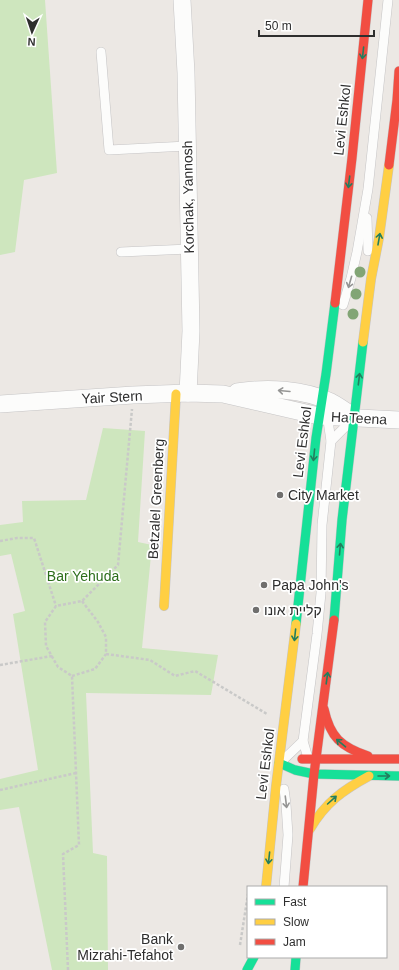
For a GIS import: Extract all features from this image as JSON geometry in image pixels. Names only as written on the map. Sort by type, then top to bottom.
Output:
[{"type":"main road","name":"Levi Eshkol","points":[[266,886],[279,764],[295,638],[304,546],[323,416],[322,399],[352,158],[368,0]]},
{"type":"main road","points":[[303,886],[314,774],[312,759],[323,702],[336,610],[342,520],[354,417],[370,291],[398,100],[399,71]]},
{"type":"main road","name":"Betzalel Greenberg","points":[[164,606],[182,394]]},
{"type":"main road","points":[[323,702],[328,726],[332,734],[339,742],[350,750],[376,759]]},
{"type":"main road","points":[[279,764],[299,759],[399,759]]},
{"type":"main road","points":[[279,764],[295,770],[314,774],[399,776]]},
{"type":"main road","points":[[309,832],[317,817],[329,802],[344,790],[369,776]]},
{"type":"main road","points":[[247,970],[253,958]]},
{"type":"main road","points":[[257,970],[258,958]]},
{"type":"main road","points":[[295,970],[296,958]]},
{"type":"street","name":"Korchak, Yannosh","points":[[182,0],[186,73],[191,331],[182,394]]},
{"type":"street","name":"Yair Stern","points":[[0,404],[133,395],[223,394],[241,391],[266,390],[299,392],[322,399],[339,407],[354,417]]},
{"type":"street","name":"Yair Stern","points":[[223,394],[323,416]]},
{"type":"street","name":"HaTeena","points":[[323,416],[399,420]]},
{"type":"lane","points":[[331,335],[351,278],[368,189],[388,0]]},
{"type":"lane","points":[[101,52],[109,150],[187,146]]},
{"type":"lane","points":[[368,189],[368,252],[370,291]]},
{"type":"lane","points":[[121,252],[189,249]]},
{"type":"lane","points":[[312,759],[303,741],[321,593],[322,525],[331,441],[323,416]]},
{"type":"lane","points":[[331,441],[354,417]]},
{"type":"lane","points":[[284,886],[288,835],[284,787],[279,764],[303,741]]},
{"type":"path","points":[[82,601],[98,622],[106,636],[106,654],[95,669],[72,676],[58,667],[46,646],[45,622],[56,606],[82,601],[118,565],[133,395]]},
{"type":"path","points":[[0,541],[17,538],[34,538],[56,606]]},
{"type":"path","points":[[106,654],[150,660],[175,676],[195,671],[272,718]]},
{"type":"path","points":[[0,665],[52,656]]},
{"type":"path","points":[[68,970],[63,854],[79,845],[72,676]]},
{"type":"path","points":[[0,790],[76,773]]},
{"type":"path","points":[[239,951],[247,900]]},
{"type":"green space","points":[[0,0],[45,0],[57,173],[24,180],[15,252],[0,255]]},
{"type":"green space","name":"Bar Yehuda","points":[[103,428],[145,431],[138,542],[152,545],[142,648],[218,655],[211,695],[86,693],[93,853],[107,856],[108,970],[52,970],[19,807],[0,810],[0,779],[38,770],[13,614],[25,611],[11,554],[0,556],[0,525],[23,522],[22,501],[86,500]]},
{"type":"traffic: fast","points":[[296,624],[316,438],[335,303]]},
{"type":"traffic: fast","points":[[334,620],[342,520],[363,342]]},
{"type":"traffic: fast","points":[[279,763],[295,770],[314,774],[399,776]]},
{"type":"traffic: fast","points":[[247,970],[253,958]]},
{"type":"traffic: fast","points":[[295,970],[296,958]]},
{"type":"traffic: slow","points":[[363,342],[371,279],[379,238],[389,165]]},
{"type":"traffic: slow","points":[[164,606],[176,394]]},
{"type":"traffic: slow","points":[[266,886],[276,786],[296,624]]},
{"type":"traffic: slow","points":[[310,829],[328,804],[343,792],[369,776]]},
{"type":"traffic: jam","points":[[335,303],[352,158],[368,0]]},
{"type":"traffic: jam","points":[[389,165],[399,71]]},
{"type":"traffic: jam","points":[[303,886],[314,774],[334,620]]},
{"type":"traffic: jam","points":[[324,709],[333,734],[338,740],[351,749],[368,756]]},
{"type":"traffic: jam","points":[[302,759],[399,759]]},
{"type":"place","name":"City Market","points":[[280,495]]},
{"type":"place","name":"Papa John's","points":[[264,585]]},
{"type":"place","name":"קליית אונו","points":[[256,610]]},
{"type":"place","name":"Bank Mizrahi-Tefahot","points":[[181,947]]}]
